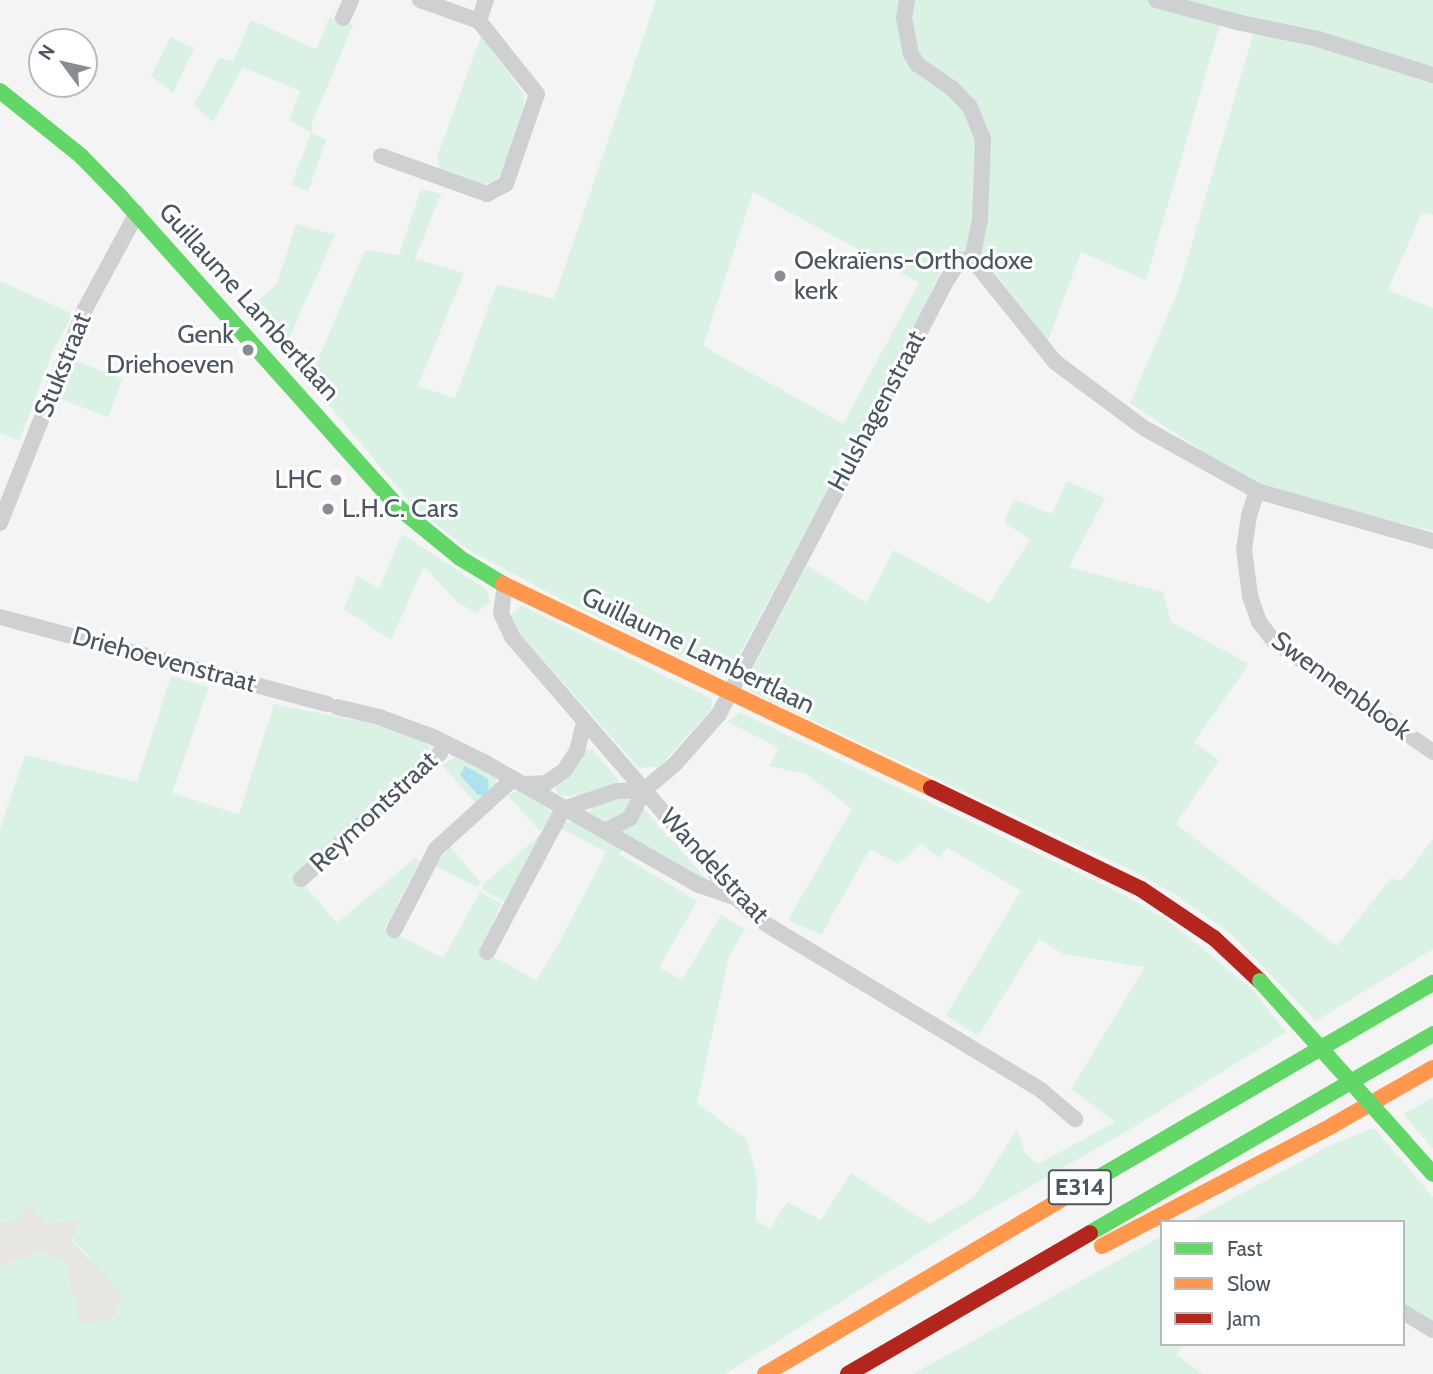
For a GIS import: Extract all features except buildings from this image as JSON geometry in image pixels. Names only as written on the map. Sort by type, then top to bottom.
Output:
[{"type":"main road","name":"Guillaume Lambertlaan","points":[[0,90],[80,156],[137,213],[399,508],[443,545],[505,585],[1141,889],[1214,938],[1260,981],[1433,1174]]},
{"type":"main road","name":"E314","points":[[765,1374],[1433,983]]},
{"type":"main road","name":"E314","points":[[848,1374],[1433,1034]]},
{"type":"main road","points":[[987,1292],[1022,1288],[1333,1125],[1433,1068]]},
{"type":"street","points":[[343,18],[351,0]]},
{"type":"street","points":[[382,156],[486,194],[506,184],[537,94],[479,21],[420,0]]},
{"type":"street","points":[[479,21],[486,0]]},
{"type":"street","points":[[907,0],[904,18],[911,54],[917,64],[953,89],[970,107],[983,141],[980,219],[972,259],[1055,362],[1144,428],[1257,491],[1433,541]]},
{"type":"street","points":[[1156,0],[1241,23],[1318,39],[1433,75]]},
{"type":"street","name":"Stukstraat","points":[[0,523],[85,309],[137,213]]},
{"type":"street","name":"Hulshagenstraat","points":[[730,694],[945,282],[960,260],[972,259]]},
{"type":"street","name":"Swennenblook","points":[[1257,491],[1249,515],[1244,549],[1250,596],[1259,622],[1274,641],[1433,752]]},
{"type":"street","name":"Wandelstraat","points":[[505,585],[501,613],[504,624],[584,722],[738,899],[766,924],[1041,1090],[1075,1119]]},
{"type":"street","name":"Driehoevenstraat","points":[[0,617],[379,717],[444,743],[517,781],[699,885],[738,899]]},
{"type":"street","points":[[605,831],[631,818],[644,790],[675,764],[719,714],[730,694]]},
{"type":"street","points":[[394,930],[436,849],[517,781],[546,783],[564,771],[577,751],[584,722]]},
{"type":"street","name":"Reymontstraat","points":[[301,879],[440,753],[444,743]]},
{"type":"street","points":[[487,952],[565,808],[617,791],[644,790]]},
{"type":"street","points":[[1405,1313],[1433,1330]]},
{"type":"green space","points":[[656,0],[902,0],[904,50],[964,108],[976,139],[974,198],[967,251],[948,258],[850,449],[840,457],[839,469],[730,672],[716,673],[567,602],[470,551],[413,506],[309,381],[365,250],[399,255],[421,189],[441,194],[415,259],[464,273],[418,386],[455,398],[497,284],[554,299]],"holes":[[[753,192],[919,283],[843,424],[703,346]]]},
{"type":"green space","points":[[913,0],[1433,0],[1433,215],[1422,212],[1388,290],[1433,308],[1433,531],[1299,497],[1243,478],[1130,403],[1178,291],[1254,32],[1220,25],[1146,280],[1081,252],[1048,341],[977,250],[983,127],[972,97],[917,53],[912,32]]},
{"type":"green space","points":[[330,17],[353,25],[312,123],[312,133],[326,140],[308,191],[291,185],[311,133],[289,120],[300,91],[243,67],[213,122],[194,105],[219,58],[233,61],[251,20],[316,49]]},
{"type":"green space","points":[[481,36],[524,94],[524,106],[503,173],[492,183],[478,184],[440,171],[437,157]]},
{"type":"green space","points":[[171,37],[194,48],[173,93],[151,76]]},
{"type":"green space","points":[[296,224],[335,235],[284,349],[251,308],[277,284]]},
{"type":"green space","points":[[0,281],[73,314],[52,353],[19,441],[0,433]]},
{"type":"green space","points":[[76,361],[123,379],[108,417],[61,399]]},
{"type":"green space","points":[[1067,481],[1105,498],[1069,567],[1163,592],[1171,622],[1249,664],[1194,742],[1219,760],[1176,824],[1337,946],[1391,878],[1401,881],[1433,839],[1433,949],[1316,1021],[1231,934],[1176,895],[1133,871],[750,691],[749,676],[807,565],[866,603],[894,550],[989,603],[1030,540],[1004,522],[1014,499],[1052,514]]},
{"type":"green space","points":[[402,534],[486,589],[490,602],[476,613],[456,601],[424,566],[391,640],[344,609],[357,576],[379,588]]},
{"type":"green space","points":[[521,605],[712,699],[711,710],[659,767],[639,768],[513,626],[512,614]]},
{"type":"green space","points":[[171,676],[209,687],[172,793],[239,814],[274,704],[369,723],[425,742],[429,746],[431,751],[295,874],[337,923],[415,858],[420,861],[396,906],[398,912],[394,911],[385,928],[443,958],[480,892],[502,904],[491,925],[495,927],[492,933],[488,932],[479,949],[536,980],[556,949],[606,852],[560,828],[564,823],[576,820],[624,847],[619,854],[697,901],[659,968],[682,980],[721,915],[745,929],[729,957],[697,1103],[747,1140],[757,1178],[756,1220],[770,1229],[787,1202],[821,1220],[851,1173],[929,1224],[974,1197],[1017,1129],[1025,1153],[1038,1164],[1115,1122],[1071,1089],[1145,967],[1063,954],[1039,939],[978,1036],[946,1015],[1021,891],[948,848],[939,858],[921,844],[898,864],[870,849],[821,935],[788,920],[852,809],[806,774],[769,766],[779,748],[728,722],[739,712],[1120,893],[1169,921],[1253,990],[1286,1032],[1129,1130],[975,1218],[725,1374],[0,1374],[0,1266],[38,1252],[67,1260],[90,1258],[71,1239],[79,1221],[0,1223],[0,829],[25,755],[137,782]]},
{"type":"green space","points":[[586,749],[593,750],[619,781],[614,786],[588,795],[562,796],[557,793],[555,785]]},
{"type":"green space","points":[[458,756],[492,773],[496,778],[496,789],[485,799],[474,802],[442,765]]},
{"type":"green space","points":[[521,789],[553,813],[549,823],[540,831],[507,795]]},
{"type":"green space","points":[[633,796],[631,809],[606,822],[600,822],[589,814],[595,802]]},
{"type":"green space","points":[[643,808],[712,885],[618,832]]},
{"type":"green space","points":[[542,833],[508,903],[482,890],[484,884]]},
{"type":"green space","points":[[450,846],[481,883],[477,887],[435,866]]},
{"type":"green space","points":[[1433,1098],[1433,1149],[1403,1114]]},
{"type":"green space","points":[[1374,1128],[1433,1197],[1433,1322],[1405,1304],[1405,1220],[1193,1220],[1331,1145]]},
{"type":"green space","points":[[1160,1237],[1160,1346],[1183,1346],[1176,1355],[1203,1374],[913,1374]]},
{"type":"sand","points":[[28,1203],[44,1223],[80,1220],[71,1240],[122,1296],[112,1318],[80,1325],[66,1260],[38,1252],[0,1266],[0,1223],[16,1221]]},
{"type":"water","points":[[465,766],[488,779],[489,793],[478,795],[460,775]]},
{"type":"traffic: fast","points":[[0,91],[81,156],[120,196],[399,508],[460,558],[503,584]]},
{"type":"traffic: fast","points":[[1260,981],[1403,1140]]},
{"type":"traffic: fast","points":[[1084,1186],[1433,983]]},
{"type":"traffic: fast","points":[[1090,1233],[1433,1034]]},
{"type":"traffic: fast","points":[[1403,1140],[1433,1174]]},
{"type":"traffic: slow","points":[[503,584],[931,788]]},
{"type":"traffic: slow","points":[[1102,1246],[1333,1125],[1433,1068]]},
{"type":"traffic: slow","points":[[765,1374],[1084,1186]]},
{"type":"traffic: jam","points":[[931,788],[1141,889],[1214,938],[1260,981]]},
{"type":"traffic: jam","points":[[848,1374],[1090,1233]]},
{"type":"place","name":"Oekraïens-Orthodoxe kerk","points":[[780,276]]},
{"type":"place","name":"Genk Driehoeven","points":[[248,350]]},
{"type":"place","name":"LHC","points":[[336,480]]},
{"type":"place","name":"L.H.C. Cars","points":[[328,509]]}]
